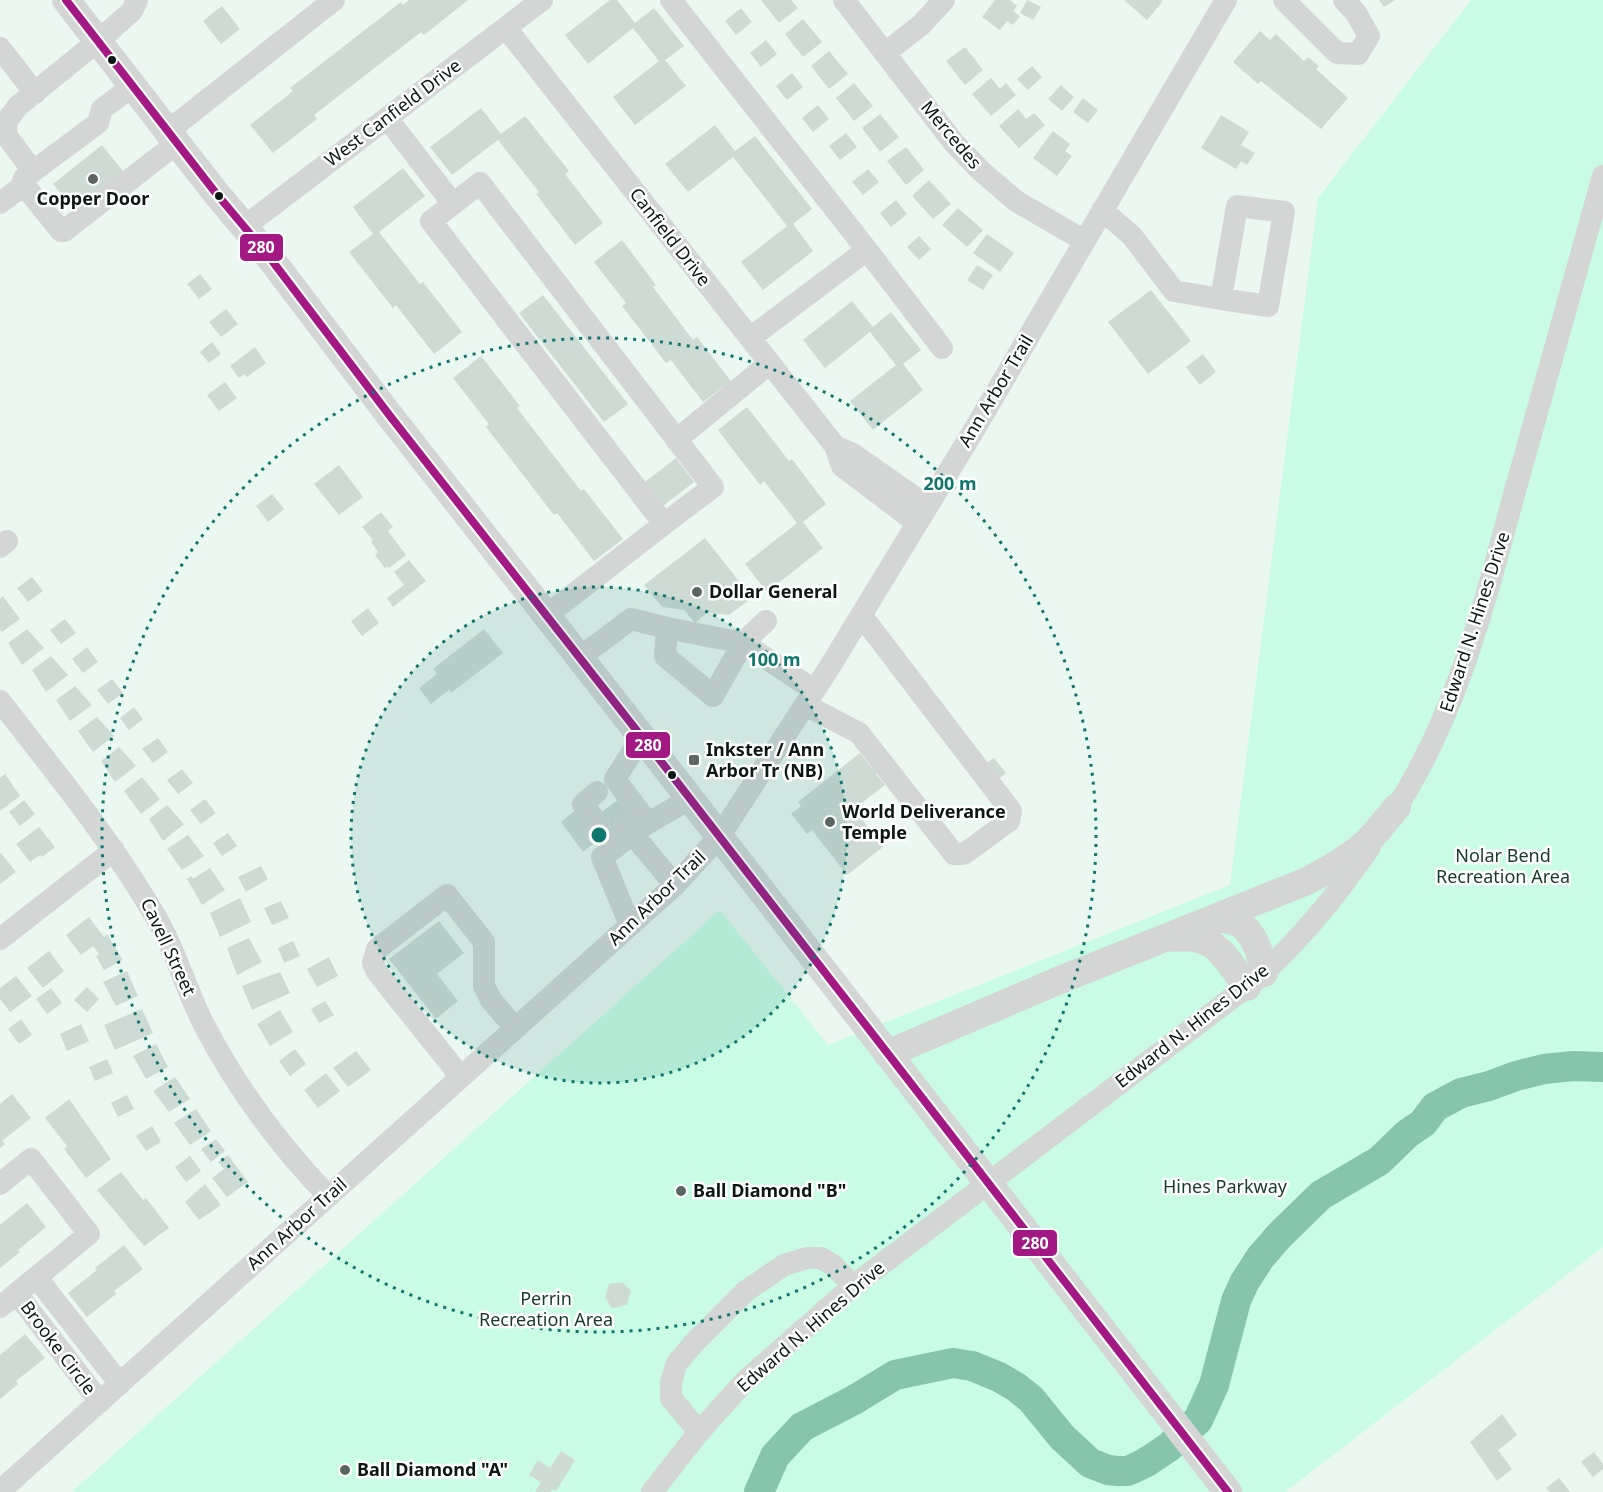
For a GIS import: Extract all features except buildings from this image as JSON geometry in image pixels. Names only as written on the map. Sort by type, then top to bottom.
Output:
[{"type":"main road","points":[[66,0],[1224,1487]]},
{"type":"main road","points":[[887,1054],[1307,881],[1330,869],[1367,842],[1397,807]]},
{"type":"main road","points":[[1214,918],[1237,922],[1258,946],[1255,980]]},
{"type":"main road","points":[[1159,941],[1185,936],[1209,941],[1255,980]]},
{"type":"street","points":[[137,0],[132,11],[13,111],[6,122],[6,135],[61,231],[64,231],[334,0]]},
{"type":"street","name":"West Canfield Drive","points":[[244,227],[542,0]]},
{"type":"street","points":[[671,0],[942,348]]},
{"type":"street","name":"Mercedes","points":[[844,0],[954,143],[981,171],[1016,201],[1085,241]]},
{"type":"street","points":[[885,53],[921,25],[944,0]]},
{"type":"street","name":"Ann Arbor Trail","points":[[0,1491],[675,885],[719,837],[861,615],[1226,0]]},
{"type":"street","points":[[1284,0],[1337,53],[1358,54],[1369,36],[1356,13],[1344,0]]},
{"type":"street","name":"Canfield Drive","points":[[506,28],[835,446],[853,454],[922,514]]},
{"type":"street","points":[[0,48],[35,93]]},
{"type":"street","points":[[0,203],[99,123],[102,109],[133,86]]},
{"type":"street","points":[[387,118],[453,204]]},
{"type":"street","name":"Edward N. Hines Drive","points":[[652,1492],[699,1432],[745,1381],[853,1286],[1255,980],[1291,946],[1358,865],[1397,807],[1441,726],[1480,616],[1603,177]]},
{"type":"street","points":[[547,615],[712,487],[480,183],[431,221],[664,524]]},
{"type":"street","points":[[1102,210],[1132,236],[1174,291],[1221,299],[1268,306],[1284,212],[1237,206],[1221,299]]},
{"type":"street","points":[[750,338],[867,250]]},
{"type":"street","points":[[676,440],[770,363]]},
{"type":"street","points":[[579,658],[631,619],[742,642],[809,697],[859,733],[954,854],[964,854],[1009,821],[1011,811],[861,615]]},
{"type":"street","points":[[667,628],[665,656],[713,696],[742,642],[766,621]]},
{"type":"street","name":"Cavell Street","points":[[0,701],[114,850],[159,922],[203,1022],[236,1082],[282,1146],[328,1196]]},
{"type":"street","points":[[630,833],[583,804],[608,792],[642,737]]},
{"type":"street","points":[[608,792],[630,833],[675,885]]},
{"type":"street","points":[[630,925],[602,857],[630,833],[690,799]]},
{"type":"street","points":[[0,939],[114,850]]},
{"type":"street","points":[[461,1077],[377,972],[374,963],[377,949],[447,895],[484,942],[484,986],[491,1000],[515,1028]]},
{"type":"street","points":[[0,1184],[31,1159],[89,1234],[8,1301]]},
{"type":"street","points":[[699,1432],[671,1398],[671,1382],[677,1363],[746,1292],[784,1265],[807,1258],[821,1258],[833,1264],[853,1286]]},
{"type":"street","name":"Brooke Circle","points":[[37,1278],[120,1384]]},
{"type":"street","name":"Brooke Circle","points":[[8,1301],[100,1402]]},
{"type":"green space","name":"Hines Parkway","points":[[1471,0],[1603,0],[1603,1247],[1285,1492],[72,1492],[720,910],[828,1045],[1230,885],[1318,198]]},
{"type":"waterway","points":[[759,1492],[775,1456],[802,1427],[854,1400],[895,1375],[953,1363],[972,1366],[1016,1387],[1031,1399],[1062,1437],[1090,1463],[1118,1471],[1128,1471],[1145,1463],[1169,1447],[1198,1420],[1214,1385],[1236,1301],[1244,1283],[1260,1258],[1279,1236],[1321,1195],[1379,1161],[1407,1134],[1423,1123],[1435,1107],[1461,1093],[1544,1069],[1573,1066],[1603,1067]]},
{"type":"tunnel","points":[[610,806],[625,825]]},
{"type":"transit line","name":"280","points":[[66,0],[215,192],[267,254],[390,416],[1228,1492]]},
{"type":"place","name":"Copper Door","points":[[93,179]]},
{"type":"place","name":"Dollar General","points":[[697,592]]},
{"type":"place","name":"Inkster / Ann Arbor Tr (NB)","points":[[694,760]]},
{"type":"place","name":"World Deliverance Temple","points":[[830,822]]},
{"type":"place","name":"Ball Diamond \"B\"","points":[[681,1191]]},
{"type":"place","name":"Ball Diamond \"A\"","points":[[345,1470]]},
{"type":"park label","name":"Nolar Bend Recreation Area","points":[[1503,866]]},
{"type":"park label","name":"Perrin Recreation Area","points":[[546,1309]]}]
